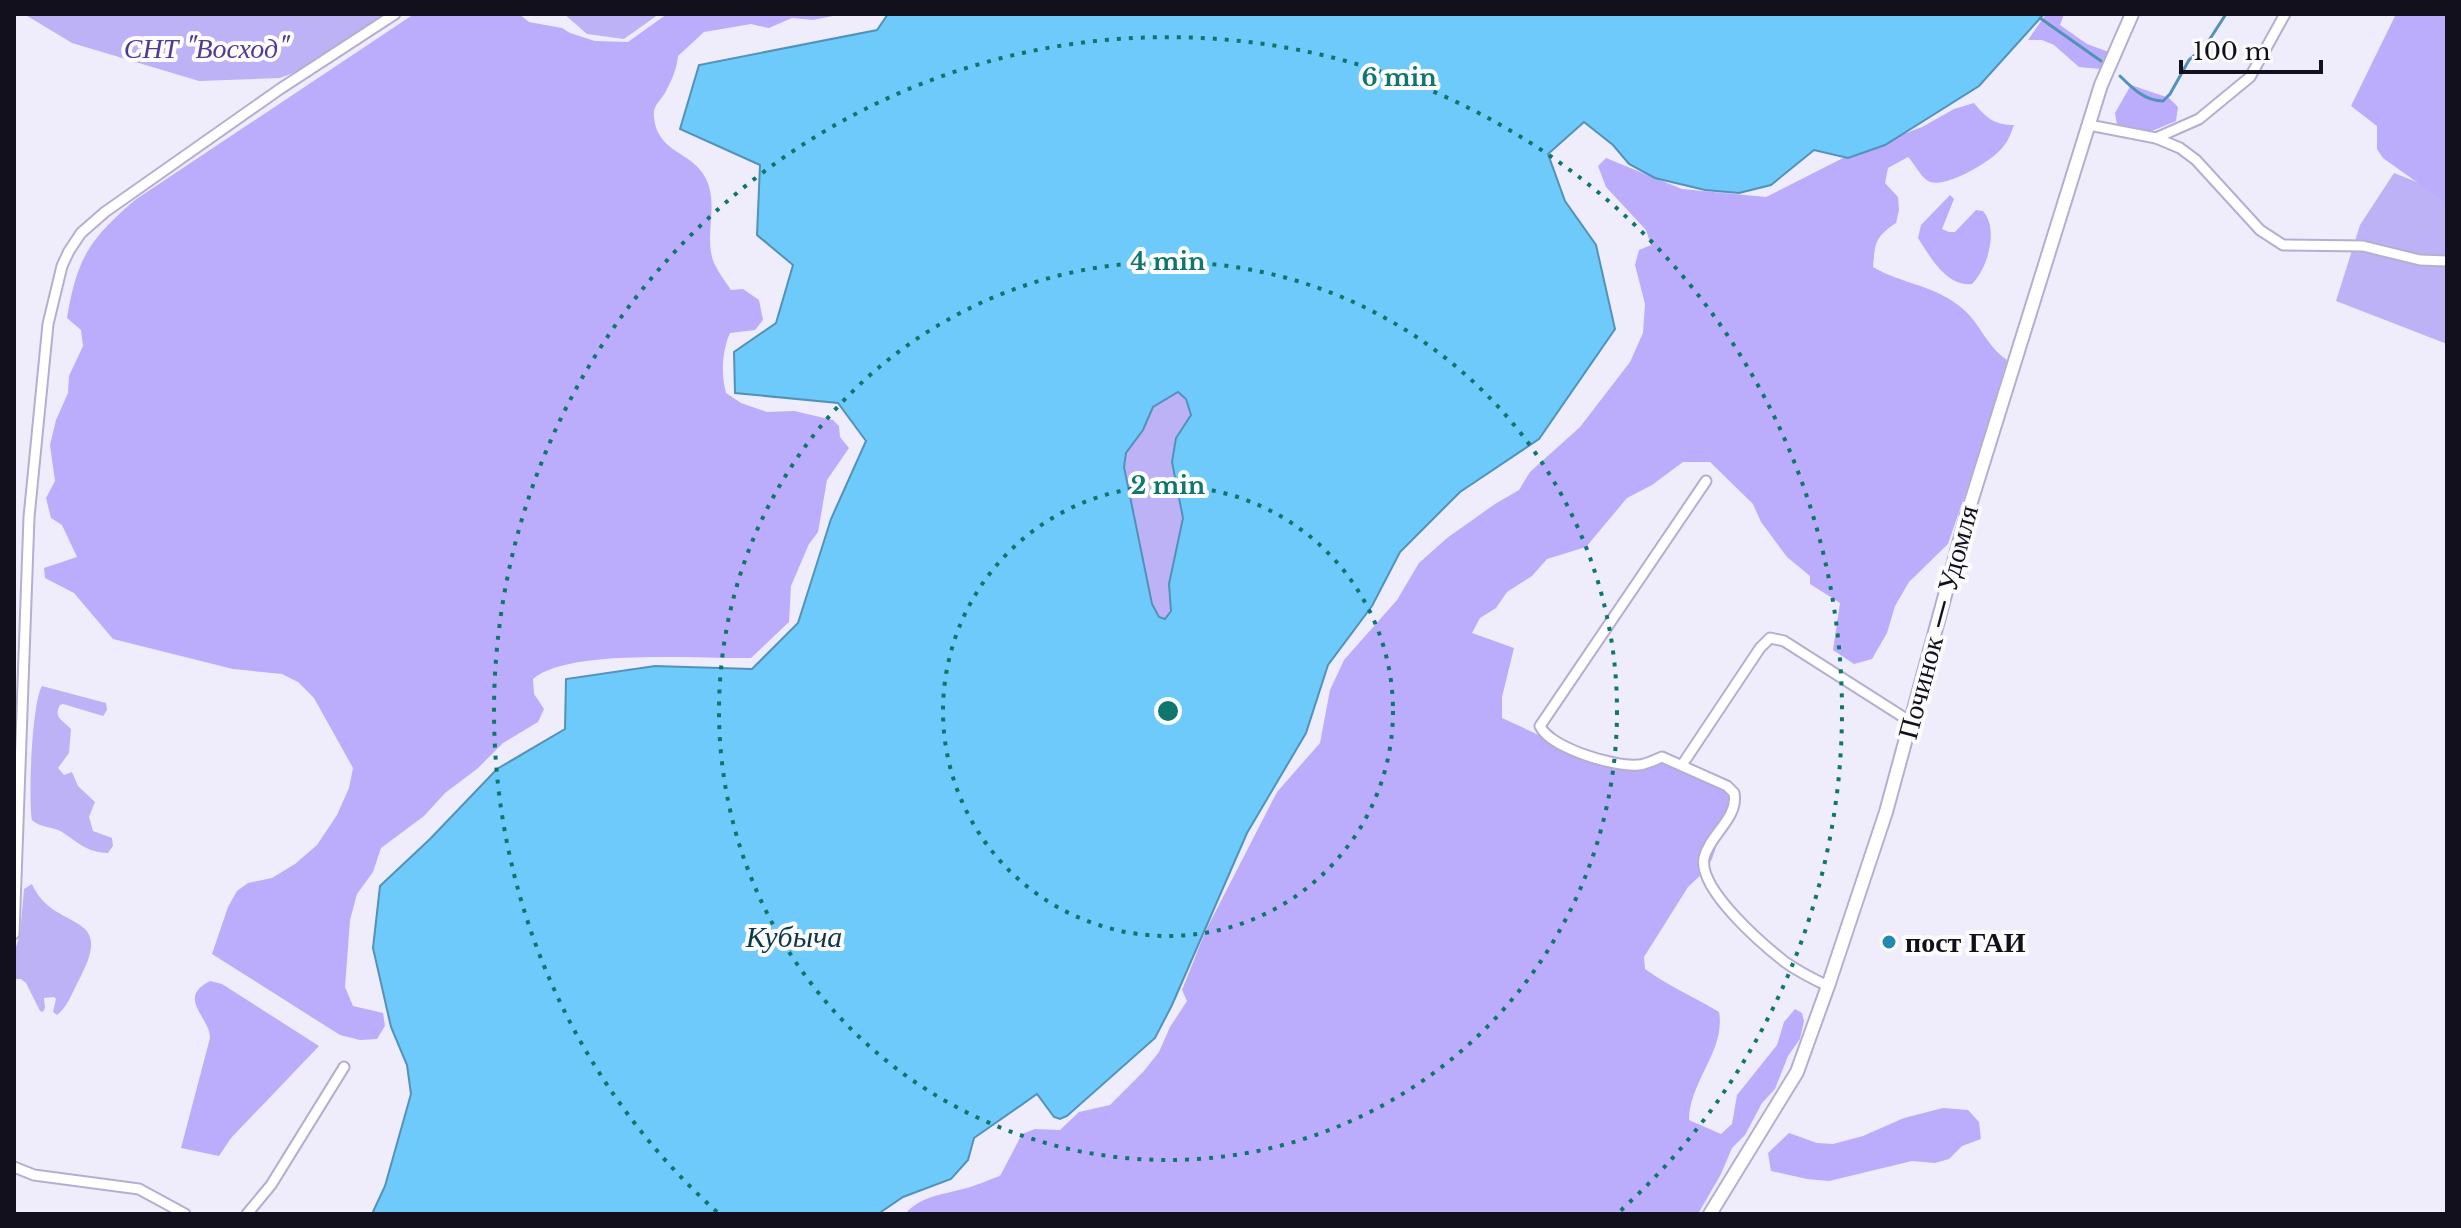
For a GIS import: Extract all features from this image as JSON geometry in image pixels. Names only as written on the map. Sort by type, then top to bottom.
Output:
[{"type":"main road","name":"Починок — Удомля","points":[[1710,1214],[1797,1072],[1828,986],[1886,812],[1966,518],[2101,85],[2132,14]]},
{"type":"street","points":[[14,934],[29,517],[48,324],[62,266],[81,233],[105,212],[280,89],[395,14]]},
{"type":"street","points":[[2156,138],[2199,119],[2253,74],[2285,14]]},
{"type":"street","points":[[2089,125],[2156,138],[2180,148],[2196,160],[2260,230],[2283,245],[2363,246],[2420,260],[2447,261]]},
{"type":"street","points":[[1706,481],[1540,726],[1545,734],[1565,746],[1613,764],[1643,765],[1662,757],[1727,786],[1734,793],[1733,808],[1704,855],[1704,868],[1710,885],[1759,939],[1785,962],[1805,976],[1828,986]]},
{"type":"street","points":[[1682,765],[1760,648],[1770,638],[1784,641],[1911,722]]},
{"type":"street","points":[[247,1214],[271,1185],[344,1067]]},
{"type":"street","points":[[14,1167],[34,1175],[139,1189],[185,1214]]},
{"type":"green space","name":"СНТ \"Восход\"","points":[[24,14],[389,14],[314,65],[280,78],[199,81],[72,43]]},
{"type":"green space","points":[[564,14],[659,14],[624,39],[587,34]]},
{"type":"green space","points":[[2394,173],[2447,194],[2447,344],[2336,301],[2360,225]]},
{"type":"green space","points":[[1178,392],[1184,396],[1191,415],[1179,432],[1172,462],[1183,518],[1169,584],[1171,611],[1165,619],[1160,617],[1152,604],[1124,467],[1126,453],[1153,407]]},
{"type":"green space","points":[[42,686],[106,703],[107,710],[103,716],[60,705],[58,716],[71,729],[69,753],[58,768],[64,775],[72,772],[78,786],[95,802],[89,817],[93,831],[112,838],[113,846],[108,853],[88,849],[62,832],[32,820],[32,752]]},
{"type":"green space","points":[[32,884],[54,910],[87,931],[91,941],[80,978],[57,1015],[53,1012],[54,997],[44,998],[45,1008],[43,1012],[40,1011],[26,983],[14,979],[14,953],[20,935],[24,889]]},
{"type":"shaded area","points":[[414,14],[519,14],[529,22],[562,28],[595,41],[628,42],[667,14],[843,14],[813,20],[792,18],[769,28],[751,24],[704,32],[678,56],[672,78],[654,114],[662,138],[699,168],[705,177],[711,198],[710,242],[714,263],[731,290],[743,289],[759,300],[763,320],[755,330],[730,333],[727,340],[723,363],[726,393],[741,403],[767,412],[794,411],[833,420],[849,448],[827,480],[818,532],[809,544],[791,586],[789,622],[751,658],[636,657],[575,663],[550,669],[533,679],[534,694],[544,709],[538,722],[503,743],[477,769],[445,793],[424,816],[381,848],[373,872],[357,894],[350,920],[345,987],[353,1006],[383,1013],[385,1026],[377,1039],[360,1040],[340,1035],[212,954],[228,907],[237,891],[248,883],[272,878],[317,845],[337,815],[349,788],[353,768],[314,698],[298,682],[282,674],[233,669],[113,639],[74,593],[45,578],[44,568],[77,557],[62,525],[51,518],[46,498],[55,481],[50,445],[56,420],[68,393],[69,376],[83,346],[81,330],[67,318],[71,297],[81,265],[96,239],[135,200]]},
{"type":"shaded area","points":[[2046,14],[2064,14],[2060,25],[2087,44],[2109,52],[2100,69],[2079,67],[2054,45],[2042,40],[2028,40]]},
{"type":"shaded area","points":[[2396,14],[2447,14],[2446,203],[2383,158],[2377,149],[2377,126],[2351,106]]},
{"type":"shaded area","points":[[2131,85],[2169,98],[2178,107],[2176,121],[2152,131],[2117,125],[2115,113]]},
{"type":"shaded area","points":[[1974,103],[1991,120],[2014,125],[2006,143],[1997,154],[1978,167],[1945,181],[1928,181],[1908,157],[1888,168],[1885,183],[1898,197],[1899,210],[1896,223],[1877,241],[1873,267],[1958,305],[2007,360],[1948,544],[1909,582],[1872,659],[1854,664],[1833,650],[1840,603],[1810,584],[1810,576],[1787,557],[1761,522],[1753,504],[1710,462],[1683,462],[1652,485],[1627,498],[1586,547],[1547,559],[1532,576],[1507,592],[1496,608],[1480,618],[1472,633],[1514,648],[1502,697],[1502,718],[1610,768],[1634,771],[1667,759],[1726,788],[1733,798],[1712,859],[1688,887],[1644,957],[1645,969],[1719,1012],[1717,1040],[1695,1092],[1689,1120],[1721,1134],[1732,1124],[1737,1095],[1777,1045],[1784,1022],[1795,1009],[1802,1013],[1804,1021],[1800,1039],[1788,1056],[1775,1089],[1762,1103],[1745,1135],[1732,1148],[1698,1214],[905,1214],[925,1200],[1000,1176],[1022,1134],[1035,1129],[1060,1130],[1079,1112],[1110,1105],[1143,1072],[1159,1052],[1187,1001],[1182,990],[1206,930],[1277,792],[1320,743],[1330,690],[1344,660],[1397,600],[1419,563],[1447,538],[1519,490],[1530,472],[1580,427],[1630,362],[1643,333],[1645,304],[1635,265],[1639,250],[1651,245],[1646,230],[1606,187],[1598,166],[1606,158],[1682,189],[1766,197],[1851,154]]},
{"type":"shaded area","points":[[1950,195],[1954,199],[1942,229],[1955,232],[1976,210],[1983,211],[1988,219],[1990,248],[1983,268],[1972,284],[1963,284],[1947,276],[1918,238],[1921,225]]},
{"type":"shaded area","points":[[210,981],[222,984],[319,1046],[231,1138],[219,1156],[181,1148],[210,1038],[197,1008],[196,994],[200,987]]},
{"type":"shaded area","points":[[1943,1108],[1968,1110],[1979,1122],[1981,1139],[1962,1146],[1949,1159],[1935,1163],[1912,1161],[1829,1181],[1771,1171],[1768,1153],[1789,1133],[1817,1143],[1833,1144],[1863,1136],[1904,1118]]},
{"type":"water","name":"Кубыча","points":[[888,14],[2044,14],[1979,86],[1885,145],[1848,158],[1814,150],[1771,185],[1739,193],[1705,190],[1655,178],[1629,164],[1613,145],[1584,122],[1548,154],[1565,201],[1596,245],[1615,329],[1539,439],[1460,492],[1400,552],[1372,606],[1328,665],[1306,733],[1247,833],[1155,1038],[1067,1116],[1060,1119],[1054,1117],[1037,1094],[974,1138],[968,1160],[951,1179],[903,1197],[878,1214],[372,1214],[385,1186],[411,1094],[407,1065],[391,1027],[373,948],[380,886],[497,769],[565,729],[566,679],[655,666],[752,669],[798,623],[831,519],[866,441],[838,403],[735,393],[734,352],[776,323],[793,265],[757,235],[760,165],[680,129],[699,65],[877,30]],"holes":[[[1178,392],[1186,399],[1191,415],[1176,438],[1172,462],[1183,518],[1169,584],[1171,611],[1165,619],[1159,617],[1152,604],[1124,467],[1126,453],[1143,430],[1153,407]]]},
{"type":"waterway","points":[[2206,45],[2226,14]]},
{"type":"waterway","points":[[2040,18],[2101,61]]},
{"type":"waterway","points":[[2120,76],[2145,96],[2163,101],[2189,60],[2201,50]]},
{"type":"place","name":"пост ГАИ","points":[[1889,942]]}]
